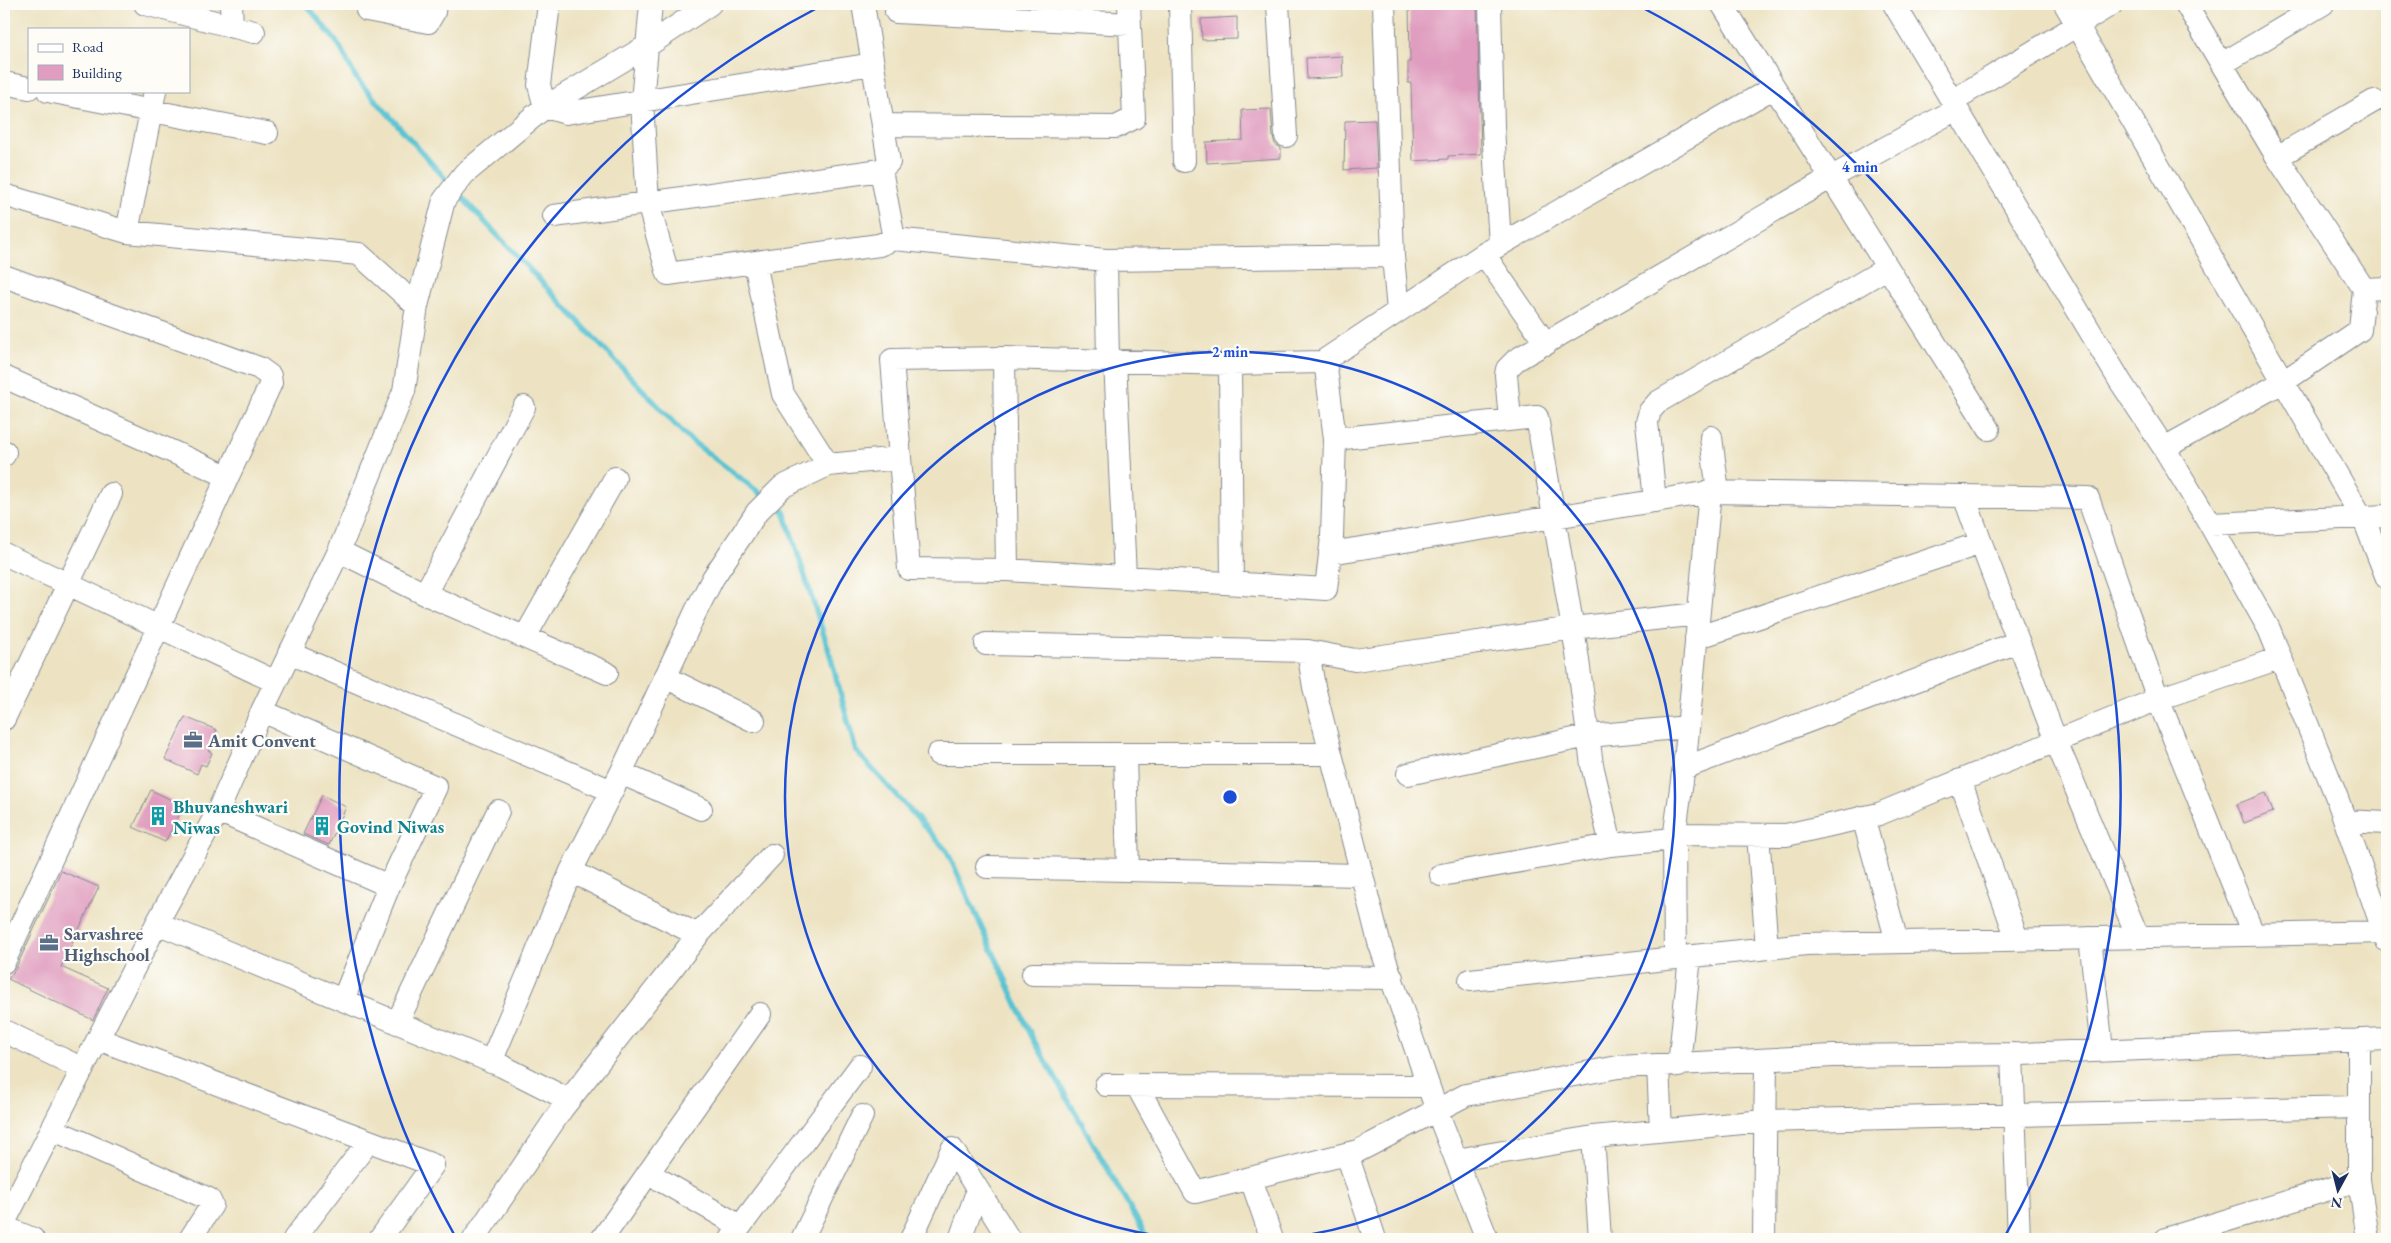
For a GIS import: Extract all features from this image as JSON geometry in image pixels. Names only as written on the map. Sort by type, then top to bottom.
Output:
[{"type":"street","points":[[145,4],[172,20],[232,27],[254,32]]},
{"type":"street","points":[[231,4],[232,27]]},
{"type":"street","points":[[367,10],[428,22],[434,12],[435,4]]},
{"type":"street","points":[[545,107],[539,86],[549,4]]},
{"type":"street","points":[[652,4],[642,101],[648,203],[668,274],[879,245],[894,239],[1106,260],[1394,256]]},
{"type":"street","points":[[33,1239],[4,1225],[157,923],[218,811],[262,710],[339,551],[404,391],[417,306],[444,200],[464,174],[545,107],[647,46],[710,4]]},
{"type":"street","points":[[554,216],[881,170],[889,162],[862,4]]},
{"type":"street","points":[[1180,4],[1184,162]]},
{"type":"street","points":[[1278,4],[1286,136]]},
{"type":"street","points":[[1384,4],[1398,311]]},
{"type":"street","points":[[1490,4],[1494,127],[1492,250],[1546,344]]},
{"type":"street","points":[[1722,4],[1773,88],[1989,429]]},
{"type":"street","points":[[1470,980],[1806,944],[2253,934],[2386,935],[2345,821],[2268,629],[2210,524],[2164,448],[2120,381],[1894,4]]},
{"type":"street","points":[[2065,4],[2362,516],[2387,578]]},
{"type":"street","points":[[1510,420],[1506,380],[1507,369],[1516,360],[1954,105],[2112,4]]},
{"type":"street","points":[[2164,448],[2284,382],[2360,330],[2364,289],[2278,157],[2186,4]]},
{"type":"street","points":[[2222,64],[2322,4]]},
{"type":"street","points":[[867,30],[902,8],[1130,14],[1134,118],[1116,127],[883,125]]},
{"type":"street","points":[[545,107],[566,113],[873,64]]},
{"type":"street","points":[[4,83],[28,88]]},
{"type":"street","points":[[1325,360],[1335,439],[1330,553],[1326,589],[1008,570],[909,569],[892,360],[1004,358],[1230,364],[1325,360],[1492,250],[1773,88]]},
{"type":"street","points":[[58,92],[152,101],[267,133]]},
{"type":"street","points":[[127,232],[152,101]]},
{"type":"street","points":[[2278,157],[2374,101]]},
{"type":"street","points":[[881,170],[894,239]]},
{"type":"street","points":[[4,196],[127,232],[359,254],[417,306]]},
{"type":"street","points":[[1106,260],[1125,578]]},
{"type":"street","points":[[755,262],[783,394],[828,465]]},
{"type":"street","points":[[1655,501],[1647,422],[1650,411],[1658,402],[1888,268]]},
{"type":"street","points":[[4,276],[266,371],[270,376],[271,383],[157,626],[4,962]]},
{"type":"street","points":[[2364,289],[2387,288]]},
{"type":"street","points":[[1004,358],[1008,570]]},
{"type":"street","points":[[1230,364],[1232,584]]},
{"type":"street","points":[[4,377],[227,476]]},
{"type":"street","points":[[426,594],[524,407]]},
{"type":"street","points":[[1335,439],[1536,416],[1573,628],[1592,765],[1611,844]]},
{"type":"street","points":[[1661,1130],[1682,957],[1674,837],[1684,768],[1698,614],[1714,492],[1711,437]]},
{"type":"street","points":[[491,1062],[571,871],[714,578],[756,512],[782,487],[828,465],[899,458]]},
{"type":"street","points":[[525,637],[615,478]]},
{"type":"street","points":[[1330,553],[1714,492],[2088,498],[2158,699],[2253,934]]},
{"type":"street","points":[[4,719],[67,583],[111,494]]},
{"type":"street","points":[[1964,496],[2056,741],[2138,937]]},
{"type":"street","points":[[2210,524],[2387,516]]},
{"type":"street","points":[[1696,638],[1981,544]]},
{"type":"street","points":[[339,551],[426,594],[607,673]]},
{"type":"street","points":[[4,554],[276,682]]},
{"type":"street","points":[[986,644],[1308,651],[1355,660],[1573,628],[1698,614]]},
{"type":"street","points":[[1684,768],[2018,642]]},
{"type":"street","points":[[1308,651],[1314,687],[1379,942],[1437,1111],[1487,1239]]},
{"type":"street","points":[[289,653],[616,782],[701,809]]},
{"type":"street","points":[[1441,874],[1611,844],[1674,837],[1786,835],[1879,814],[2158,699],[2280,658]]},
{"type":"street","points":[[665,677],[754,721]]},
{"type":"street","points":[[262,710],[436,787],[389,886],[344,1000]]},
{"type":"street","points":[[1408,774],[1588,736],[1688,727]]},
{"type":"street","points":[[938,754],[1331,754]]},
{"type":"street","points":[[1125,754],[1128,870]]},
{"type":"street","points":[[1960,780],[2017,939]]},
{"type":"street","points":[[218,811],[389,886]]},
{"type":"street","points":[[397,1023],[498,811]]},
{"type":"street","points":[[1863,817],[1897,942]]},
{"type":"street","points":[[2345,821],[2387,823]]},
{"type":"street","points":[[1758,835],[1767,948]]},
{"type":"street","points":[[474,1239],[569,1100],[698,935],[772,855]]},
{"type":"street","points":[[987,867],[1362,875]]},
{"type":"street","points":[[571,871],[698,935]]},
{"type":"street","points":[[157,923],[491,1062],[569,1100]]},
{"type":"street","points":[[2090,938],[2102,1050]]},
{"type":"street","points":[[1032,974],[1392,978]]},
{"type":"street","points":[[602,1239],[760,1014]]},
{"type":"street","points":[[4,1031],[83,1070]]},
{"type":"street","points":[[1137,1086],[1195,1192],[1358,1151],[1466,1095],[1618,1067],[1668,1066],[1833,1056],[2012,1054],[2387,1038]]},
{"type":"street","points":[[98,1039],[433,1165],[380,1239]]},
{"type":"street","points":[[2359,1040],[2359,1180],[2368,1239],[2387,1233]]},
{"type":"street","points":[[2012,1054],[2019,1239]]},
{"type":"street","points":[[1764,1239],[1766,1060]]},
{"type":"street","points":[[648,1173],[736,1233],[860,1066]]},
{"type":"street","points":[[1106,1086],[1428,1086]]},
{"type":"street","points":[[1456,1160],[1593,1137],[1764,1121],[2359,1107]]},
{"type":"street","points":[[802,1239],[862,1116]]},
{"type":"street","points":[[52,1129],[209,1199],[212,1205],[190,1239]]},
{"type":"street","points":[[1593,1137],[1600,1239]]},
{"type":"street","points":[[294,1239],[369,1141]]},
{"type":"street","points":[[911,1239],[952,1150],[977,1192],[1009,1239]]},
{"type":"street","points":[[1347,1154],[1375,1239]]},
{"type":"street","points":[[1251,1179],[1272,1239]]},
{"type":"street","points":[[2166,1239],[2359,1180]]},
{"type":"street","points":[[960,1239],[977,1192]]},
{"type":"building","points":[[1409,4],[1477,4],[1481,154],[1448,156],[1448,159],[1413,161],[1411,83],[1408,83],[1408,62],[1410,62]]},
{"type":"building","points":[[1237,17],[1237,39],[1202,40],[1201,19]]},
{"type":"building","points":[[1342,56],[1343,77],[1307,79],[1306,58]]},
{"type":"building","points":[[1271,109],[1273,137],[1275,144],[1281,148],[1281,158],[1207,163],[1206,142],[1243,140],[1242,110]]},
{"type":"building","points":[[1375,120],[1377,168],[1344,170],[1345,121]]},
{"type":"building","name":"Amit Convent","points":[[185,717],[217,730],[208,750],[212,753],[206,766],[201,764],[197,774],[165,759]]},
{"type":"building","name":"Bhuvaneshwari Niwas","points":[[151,790],[184,806],[165,842],[133,827]]},
{"type":"building","points":[[2266,793],[2273,812],[2244,823],[2237,804]]},
{"type":"building","name":"Govind Niwas","points":[[322,795],[346,807],[329,845],[303,834]]},
{"type":"building","name":"Sarvashree Highschool","points":[[61,871],[99,887],[61,967],[108,988],[93,1020],[8,979],[16,968]]},
{"type":"waterway","points":[[306,4],[339,45],[356,78],[450,184]]},
{"type":"waterway","points":[[456,191],[688,438],[765,497]]},
{"type":"waterway","points":[[773,502],[784,511],[829,651],[856,751],[947,851],[1032,1037],[1148,1239]]},
{"type":"place","name":"Amit Convent","points":[[193,740]]},
{"type":"place","name":"Bhuvaneshwari Niwas","points":[[158,816]]},
{"type":"place","name":"Govind Niwas","points":[[322,826]]},
{"type":"place","name":"Sarvashree Highschool","points":[[49,943]]}]
